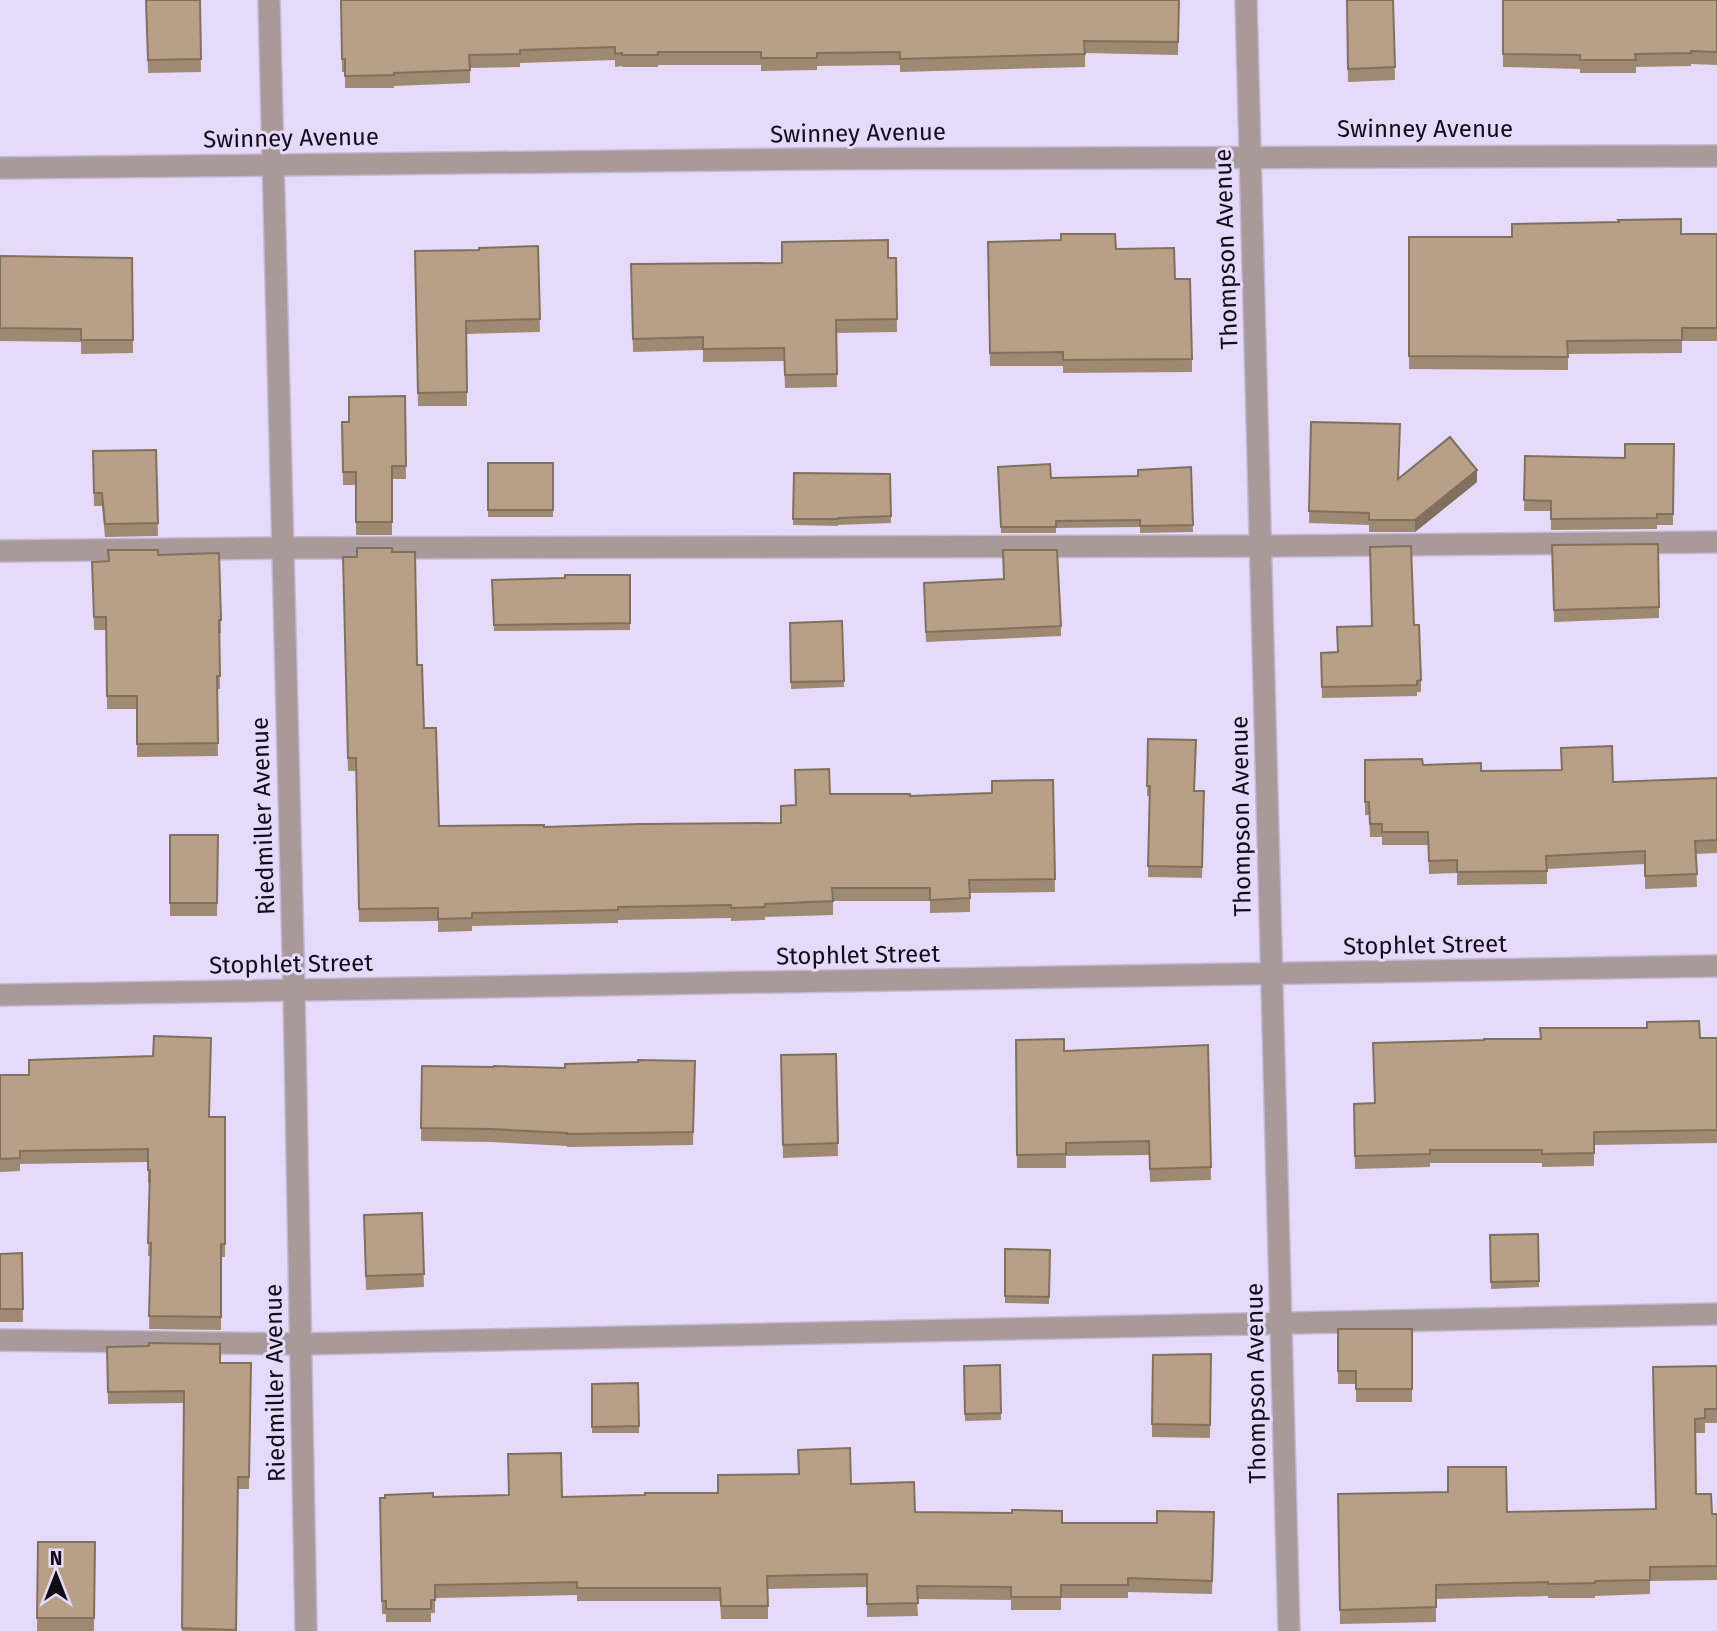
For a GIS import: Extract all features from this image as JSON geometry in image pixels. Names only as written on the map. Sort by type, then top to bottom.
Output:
[{"type":"street","name":"Riedmiller Avenue","points":[[269,0],[294,990],[306,1631]]},
{"type":"street","name":"Thompson Avenue","points":[[1246,0],[1289,1631]]},
{"type":"street","name":"Swinney Avenue","points":[[0,168],[1250,156],[1717,156]]},
{"type":"street","points":[[0,551],[1717,542]]},
{"type":"street","name":"Stophlet Street","points":[[0,995],[1717,966]]},
{"type":"street","points":[[0,1340],[301,1344],[1717,1314]]},
{"type":"building","points":[[146,0],[200,0],[201,59],[148,60]]},
{"type":"building","points":[[341,0],[1179,0],[1178,42],[1084,41],[1085,54],[900,59],[900,52],[817,53],[817,58],[761,58],[761,52],[658,52],[658,55],[622,55],[615,54],[615,47],[520,50],[520,54],[469,55],[470,70],[345,76],[345,59],[342,59]]},
{"type":"building","points":[[1347,0],[1393,0],[1395,67],[1348,69]]},
{"type":"building","points":[[1503,0],[1717,0],[1717,52],[1635,54],[1636,60],[1580,60],[1580,55],[1503,54]]},
{"type":"building","points":[[1681,219],[1681,234],[1717,234],[1717,328],[1682,328],[1682,340],[1567,341],[1568,357],[1409,356],[1409,237],[1512,237],[1512,224]]},
{"type":"building","points":[[1061,234],[1115,234],[1116,249],[1174,248],[1175,279],[1190,279],[1192,359],[1063,360],[1063,352],[990,353],[988,242],[1061,240]]},
{"type":"building","points":[[888,240],[888,258],[896,258],[897,319],[836,320],[837,374],[785,375],[784,348],[703,349],[703,337],[633,339],[631,264],[782,263],[782,242]]},
{"type":"building","points":[[538,246],[540,319],[466,321],[467,392],[418,393],[415,251]]},
{"type":"building","points":[[0,256],[132,258],[133,340],[81,340],[81,329],[0,328]]},
{"type":"building","points":[[405,396],[406,466],[392,466],[392,522],[356,522],[356,472],[343,472],[342,422],[349,422],[349,397]]},
{"type":"building","points":[[1311,422],[1400,424],[1398,479],[1450,437],[1477,470],[1415,520],[1369,520],[1369,513],[1309,511]]},
{"type":"building","points":[[1625,444],[1674,444],[1673,514],[1657,514],[1657,518],[1551,519],[1551,501],[1524,500],[1525,456],[1625,458]]},
{"type":"building","points":[[156,450],[158,523],[105,524],[102,493],[94,493],[93,451]]},
{"type":"building","points":[[488,463],[553,463],[553,510],[488,510]]},
{"type":"building","points":[[1050,464],[1051,478],[1138,476],[1138,470],[1191,467],[1193,525],[1140,526],[1140,520],[1056,521],[1056,527],[1001,527],[998,467]]},
{"type":"building","points":[[794,473],[890,474],[891,516],[793,519]]},
{"type":"building","points":[[1658,544],[1659,607],[1554,610],[1552,545]]},
{"type":"building","points":[[1411,546],[1414,625],[1419,625],[1421,680],[1417,681],[1417,685],[1322,687],[1321,653],[1338,652],[1337,627],[1372,626],[1370,547]]},
{"type":"building","points":[[357,548],[392,548],[392,552],[415,552],[417,665],[422,665],[424,728],[436,728],[439,826],[781,823],[781,806],[796,805],[795,770],[829,769],[830,794],[910,796],[992,793],[992,781],[1053,780],[1055,879],[969,880],[970,898],[930,900],[930,888],[832,888],[833,901],[765,904],[765,907],[618,907],[618,910],[472,913],[472,918],[438,919],[438,908],[359,909],[356,758],[348,758],[343,557],[357,557]]},
{"type":"building","points":[[108,550],[158,550],[158,555],[219,553],[221,620],[220,676],[217,676],[218,743],[137,744],[137,696],[107,696],[106,617],[94,617],[92,562],[109,561]]},
{"type":"building","points":[[1003,550],[1057,550],[1061,626],[926,632],[924,583],[1004,579]]},
{"type":"building","points":[[565,575],[630,575],[630,623],[494,625],[492,580],[565,578]]},
{"type":"building","points":[[842,621],[844,681],[791,682],[790,623]]},
{"type":"building","points":[[1148,739],[1196,740],[1194,791],[1204,791],[1202,867],[1148,866]]},
{"type":"building","points":[[1612,746],[1613,782],[1717,778],[1717,840],[1695,841],[1697,874],[1645,876],[1645,851],[1546,856],[1547,871],[1457,872],[1457,860],[1429,861],[1428,832],[1382,832],[1382,824],[1370,824],[1369,802],[1365,802],[1365,760],[1422,759],[1423,765],[1481,763],[1481,771],[1562,770],[1561,748]]},
{"type":"building","points":[[170,835],[218,835],[217,903],[170,903]]},
{"type":"building","points":[[1699,1021],[1700,1038],[1717,1038],[1717,1130],[1594,1132],[1594,1153],[1430,1150],[1430,1154],[1355,1156],[1354,1104],[1375,1103],[1373,1043],[1541,1039],[1540,1028],[1647,1028],[1647,1022]]},
{"type":"building","points":[[154,1036],[211,1038],[209,1117],[225,1117],[225,1244],[221,1244],[221,1317],[149,1316],[151,1243],[148,1243],[148,1149],[20,1151],[20,1158],[0,1159],[0,1075],[29,1075],[29,1060],[153,1056]]},
{"type":"building","points":[[1064,1039],[1064,1051],[1208,1045],[1211,1167],[1150,1169],[1149,1141],[1066,1143],[1066,1154],[1017,1155],[1016,1040]]},
{"type":"building","points":[[836,1054],[838,1143],[783,1145],[781,1055]]},
{"type":"building","points":[[638,1060],[695,1061],[693,1132],[567,1134],[421,1128],[422,1066],[565,1068],[565,1064]]},
{"type":"building","points":[[422,1213],[424,1274],[366,1276],[364,1215]]},
{"type":"building","points":[[1538,1234],[1539,1281],[1491,1282],[1490,1235]]},
{"type":"building","points":[[1005,1249],[1050,1250],[1049,1297],[1005,1296]]},
{"type":"building","points":[[22,1253],[23,1309],[0,1309],[0,1254]]},
{"type":"building","points":[[1338,1329],[1412,1329],[1412,1389],[1356,1389],[1356,1371],[1338,1371]]},
{"type":"building","points":[[149,1343],[220,1344],[220,1363],[251,1363],[249,1477],[238,1477],[236,1630],[182,1628],[184,1391],[108,1392],[107,1347],[149,1346]]},
{"type":"building","points":[[1211,1354],[1210,1425],[1152,1424],[1153,1355]]},
{"type":"building","points":[[1000,1365],[1001,1413],[965,1414],[964,1366]]},
{"type":"building","points":[[1717,1366],[1717,1409],[1705,1409],[1705,1418],[1695,1419],[1696,1494],[1711,1494],[1712,1514],[1717,1514],[1717,1566],[1650,1567],[1650,1580],[1436,1585],[1436,1607],[1340,1610],[1338,1494],[1448,1492],[1448,1467],[1506,1467],[1507,1512],[1656,1509],[1653,1367]]},
{"type":"building","points":[[638,1383],[639,1426],[592,1427],[592,1384]]},
{"type":"building","points":[[850,1448],[851,1484],[914,1482],[915,1512],[1062,1511],[1062,1523],[1157,1523],[1157,1511],[1214,1512],[1212,1581],[1128,1578],[1128,1585],[1061,1585],[1061,1597],[1011,1597],[1011,1587],[917,1586],[918,1603],[867,1604],[867,1574],[767,1576],[768,1606],[721,1606],[720,1588],[577,1588],[577,1582],[435,1585],[435,1600],[431,1600],[431,1609],[386,1609],[386,1601],[382,1601],[380,1498],[385,1498],[385,1495],[433,1493],[433,1497],[509,1495],[508,1454],[561,1453],[562,1497],[718,1493],[718,1475],[799,1474],[798,1450]]},
{"type":"building","points":[[38,1542],[95,1542],[94,1618],[37,1618]]}]
